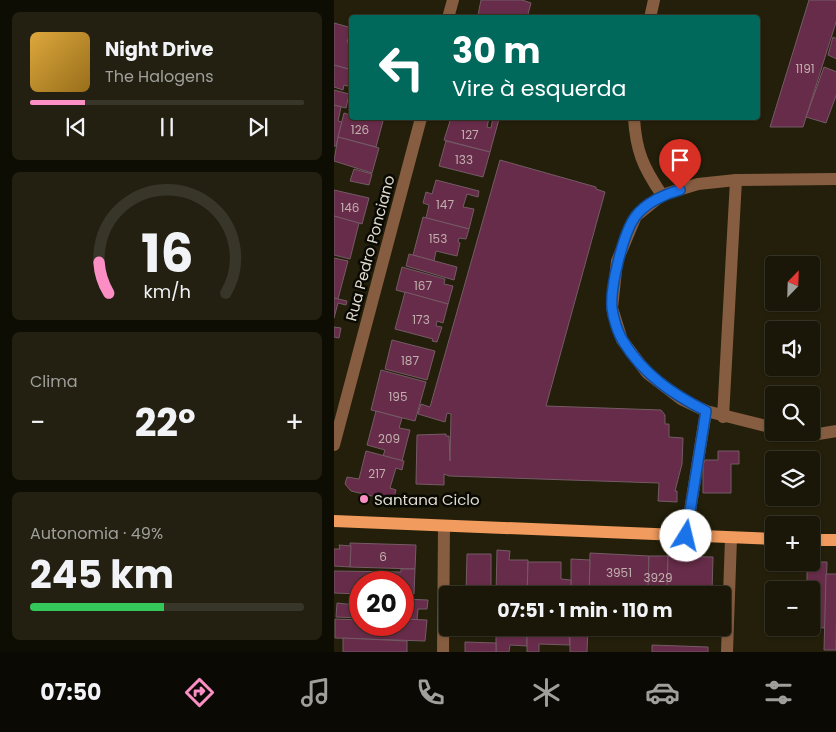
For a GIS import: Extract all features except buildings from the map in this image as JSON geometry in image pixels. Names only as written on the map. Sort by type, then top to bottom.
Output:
[{"type":"main road","points":[[334,521],[765,539]]},
{"type":"main road","points":[[820,540],[836,540]]},
{"type":"street","points":[[449,15],[452,0]]},
{"type":"street","points":[[651,15],[654,0]]},
{"type":"street","name":"Rua Pedro Ponciano","points":[[334,445],[420,120]]},
{"type":"street","points":[[634,120],[635,143],[644,169],[662,195]]},
{"type":"street","points":[[765,426],[723,417],[706,411],[682,399],[647,373],[622,340],[612,308],[618,261],[636,216],[662,195],[698,184],[736,180],[836,179]]},
{"type":"street","points":[[723,417],[736,180]]},
{"type":"street","points":[[686,536],[706,411]]},
{"type":"street","points":[[820,433],[836,432]]},
{"type":"street","points":[[443,652],[444,526]]},
{"type":"street","points":[[727,652],[731,538]]},
{"type":"place","name":"Santana Ciclo","points":[[364,499]]},
{"type":"route","points":[[680,190],[662,195],[636,216],[618,261],[612,308],[622,340],[647,373],[682,399],[706,411],[686,536]]}]
